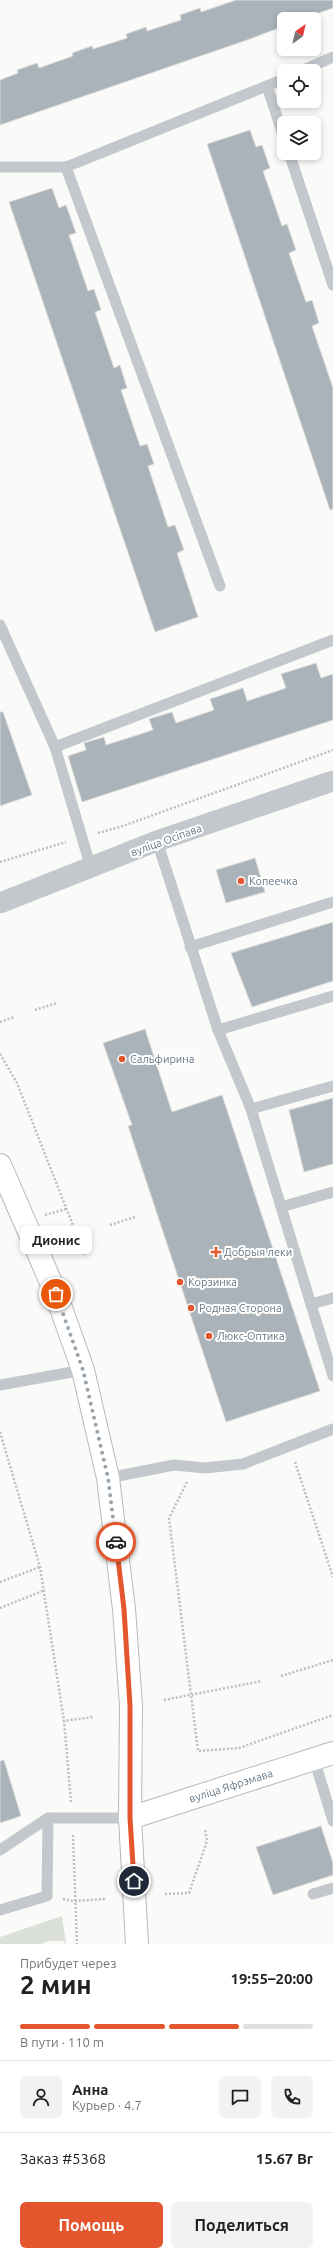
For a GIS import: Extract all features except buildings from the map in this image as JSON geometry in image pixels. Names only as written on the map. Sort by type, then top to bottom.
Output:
[{"type":"main road","points":[[0,1165],[56,1294],[83,1370],[108,1478],[124,1609],[129,1676],[130,1818],[137,1944]]},
{"type":"main road","name":"вуліца Яфрэмава","points":[[130,1818],[323,1756]]},
{"type":"street","name":"вуліца Осіпава","points":[[0,903],[158,842],[333,781]]},
{"type":"lane","points":[[317,64],[333,57]]},
{"type":"lane","points":[[0,167],[66,168],[277,82]]},
{"type":"lane","points":[[267,86],[277,117]]},
{"type":"lane","points":[[291,160],[333,285]]},
{"type":"lane","points":[[66,168],[220,586]]},
{"type":"lane","points":[[0,625],[55,747],[91,868]]},
{"type":"lane","points":[[55,747],[333,640]]},
{"type":"lane","points":[[158,842],[190,947],[218,1030],[251,1109],[333,1376]]},
{"type":"lane","points":[[190,947],[333,902]]},
{"type":"lane","points":[[218,1030],[333,996]]},
{"type":"lane","points":[[251,1109],[333,1086]]},
{"type":"lane","points":[[281,1207],[333,1192]]},
{"type":"lane","points":[[311,1304],[333,1298]]},
{"type":"lane","points":[[0,1385],[83,1370]]},
{"type":"lane","points":[[108,1478],[174,1465],[205,1468],[243,1464],[333,1429]]},
{"type":"lane","points":[[323,1756],[333,1821]]},
{"type":"lane","points":[[0,1850],[48,1818],[130,1818]]},
{"type":"lane","points":[[0,1910],[47,1896],[48,1818]]},
{"type":"lane","points":[[313,1894],[333,1888]]},
{"type":"path","points":[[0,862],[81,837],[123,826],[333,750]]},
{"type":"path","points":[[35,1010],[57,1003]]},
{"type":"path","points":[[0,1022],[14,1018]]},
{"type":"path","points":[[0,1054],[17,1083],[85,1256]]},
{"type":"path","points":[[110,1225],[135,1217]]},
{"type":"path","points":[[77,1237],[92,1232]]},
{"type":"path","points":[[0,1432],[40,1567],[45,1590],[64,1721]]},
{"type":"path","points":[[294,1461],[333,1577]]},
{"type":"path","points":[[183,1487],[169,1518],[198,1751],[239,1748],[333,1715]]},
{"type":"path","points":[[0,1582],[40,1567]]},
{"type":"path","points":[[0,1608],[45,1590]]},
{"type":"path","points":[[281,1676],[333,1659]]},
{"type":"path","points":[[164,1700],[262,1681]]},
{"type":"path","points":[[165,1894],[189,1893],[207,1842],[205,1829]]},
{"type":"path","points":[[47,1896],[74,1901],[106,1899]]},
{"type":"shaded area","points":[[62,1916],[66,1944],[63,1941],[48,1941],[42,1944],[0,1944],[0,1937]]},
{"type":"way so far","points":[[56,1294],[83,1370],[108,1478],[116,1542]]},
{"type":"place","name":"Копеечка","points":[[241,881]]},
{"type":"place","name":"Сальфирина","points":[[122,1059]]},
{"type":"place","name":"Добрыя леки","points":[[216,1252]]},
{"type":"place","name":"Корзинка","points":[[180,1282]]},
{"type":"place","name":"Дионис","points":[[56,1294]]},
{"type":"place","name":"Родная Сторона","points":[[191,1308]]},
{"type":"place","name":"Люкс-Оптика","points":[[209,1336]]},
{"type":"route","points":[[116,1542],[124,1609],[130,1706],[130,1818],[134,1881]]}]
